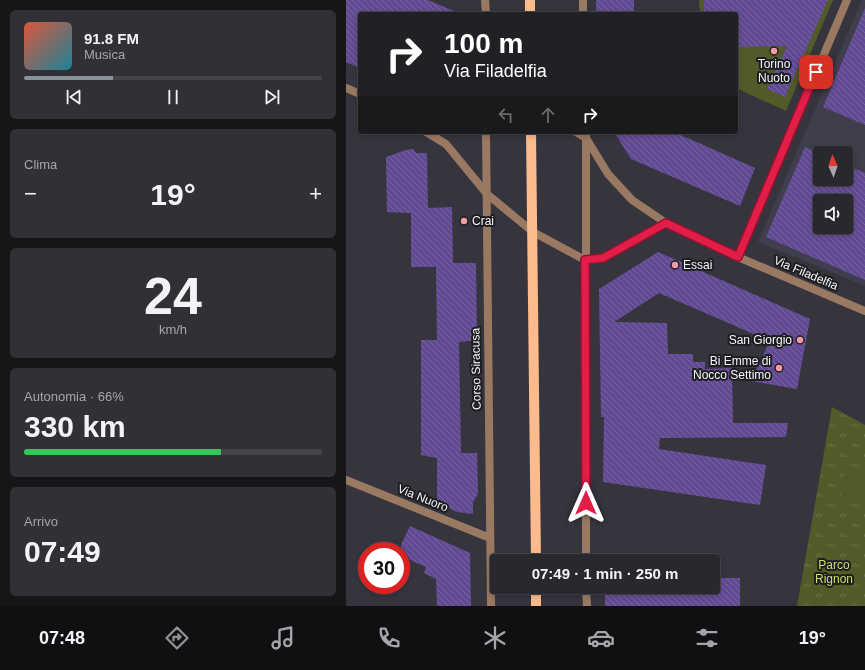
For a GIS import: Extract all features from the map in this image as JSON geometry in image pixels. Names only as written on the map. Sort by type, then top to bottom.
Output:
[{"type":"main road","points":[[530,0],[530,12]]},
{"type":"main road","points":[[531,134],[536,554]]},
{"type":"main road","points":[[536,594],[536,606]]},
{"type":"street","points":[[485,0],[486,12]]},
{"type":"street","points":[[582,0],[583,12]]},
{"type":"street","points":[[738,257],[847,0]]},
{"type":"street","points":[[346,88],[358,93]]},
{"type":"street","points":[[429,134],[446,144],[487,194],[533,232],[585,260],[603,258],[666,223]]},
{"type":"street","name":"Corso Siracusa","points":[[486,134],[491,606]]},
{"type":"street","points":[[586,135],[586,554]]},
{"type":"street","name":"Via Filadelfia","points":[[586,135],[604,168],[632,200],[666,223],[738,257],[865,311]]},
{"type":"street","name":"Via Nuoro","points":[[346,480],[490,538]]},
{"type":"street","points":[[586,594],[587,606]]},
{"type":"shaded area","points":[[862,0],[865,0],[865,286],[758,242]]},
{"type":"green space","name":"Torino Nuoto","points":[[699,0],[833,0],[786,111],[738,89],[738,12],[700,12]]},
{"type":"green space","name":"Parco Rignon","points":[[832,407],[865,425],[865,606],[797,606]]},
{"type":"green space","points":[[853,471],[865,474],[865,501],[857,504],[850,503],[844,499],[840,494],[839,487],[840,481],[845,475]]},
{"type":"building","points":[[346,0],[428,0],[456,12],[358,12],[358,67],[346,62]]},
{"type":"building","points":[[596,0],[634,0],[634,12],[596,12]]},
{"type":"building","name":"Torino Nuoto","points":[[704,0],[828,0],[785,97],[767,89],[787,46],[738,47],[738,12],[704,12]]},
{"type":"building","points":[[865,8],[865,125],[823,107]]},
{"type":"building","points":[[615,134],[678,134],[755,168],[740,206],[631,159]]},
{"type":"building","points":[[805,147],[813,151],[813,186],[853,186],[853,168],[865,173],[865,280],[766,237]]},
{"type":"building","points":[[413,149],[416,153],[427,153],[428,208],[452,207],[453,263],[476,263],[477,340],[459,342],[461,453],[477,453],[478,494],[473,502],[473,514],[457,512],[437,502],[437,458],[421,455],[421,340],[437,340],[436,267],[411,267],[411,213],[387,212],[386,157]]},
{"type":"building","points":[[658,252],[810,319],[797,389],[751,381],[770,341],[659,293],[614,322],[667,323],[668,354],[693,354],[693,362],[705,362],[705,369],[732,368],[733,423],[788,423],[786,437],[660,438],[659,449],[766,465],[760,505],[603,482],[604,417],[601,417],[599,289]]},
{"type":"building","points":[[410,526],[470,553],[471,606],[437,606],[436,579],[424,573],[426,567],[410,560],[410,542],[402,542]]},
{"type":"building","points":[[720,578],[740,578],[740,606],[605,606],[605,594],[720,594]]},
{"type":"place","name":"Torino Nuoto","points":[[774,51]]},
{"type":"place","name":"Crai","points":[[464,221]]},
{"type":"place","name":"Essai","points":[[675,265]]},
{"type":"place","name":"San Giorgio","points":[[800,340]]},
{"type":"place","name":"Bi Emme di Nocco Settimo","points":[[779,368]]},
{"type":"route","points":[[586,503],[585,260],[603,258],[666,223],[738,257],[816,72]]}]
